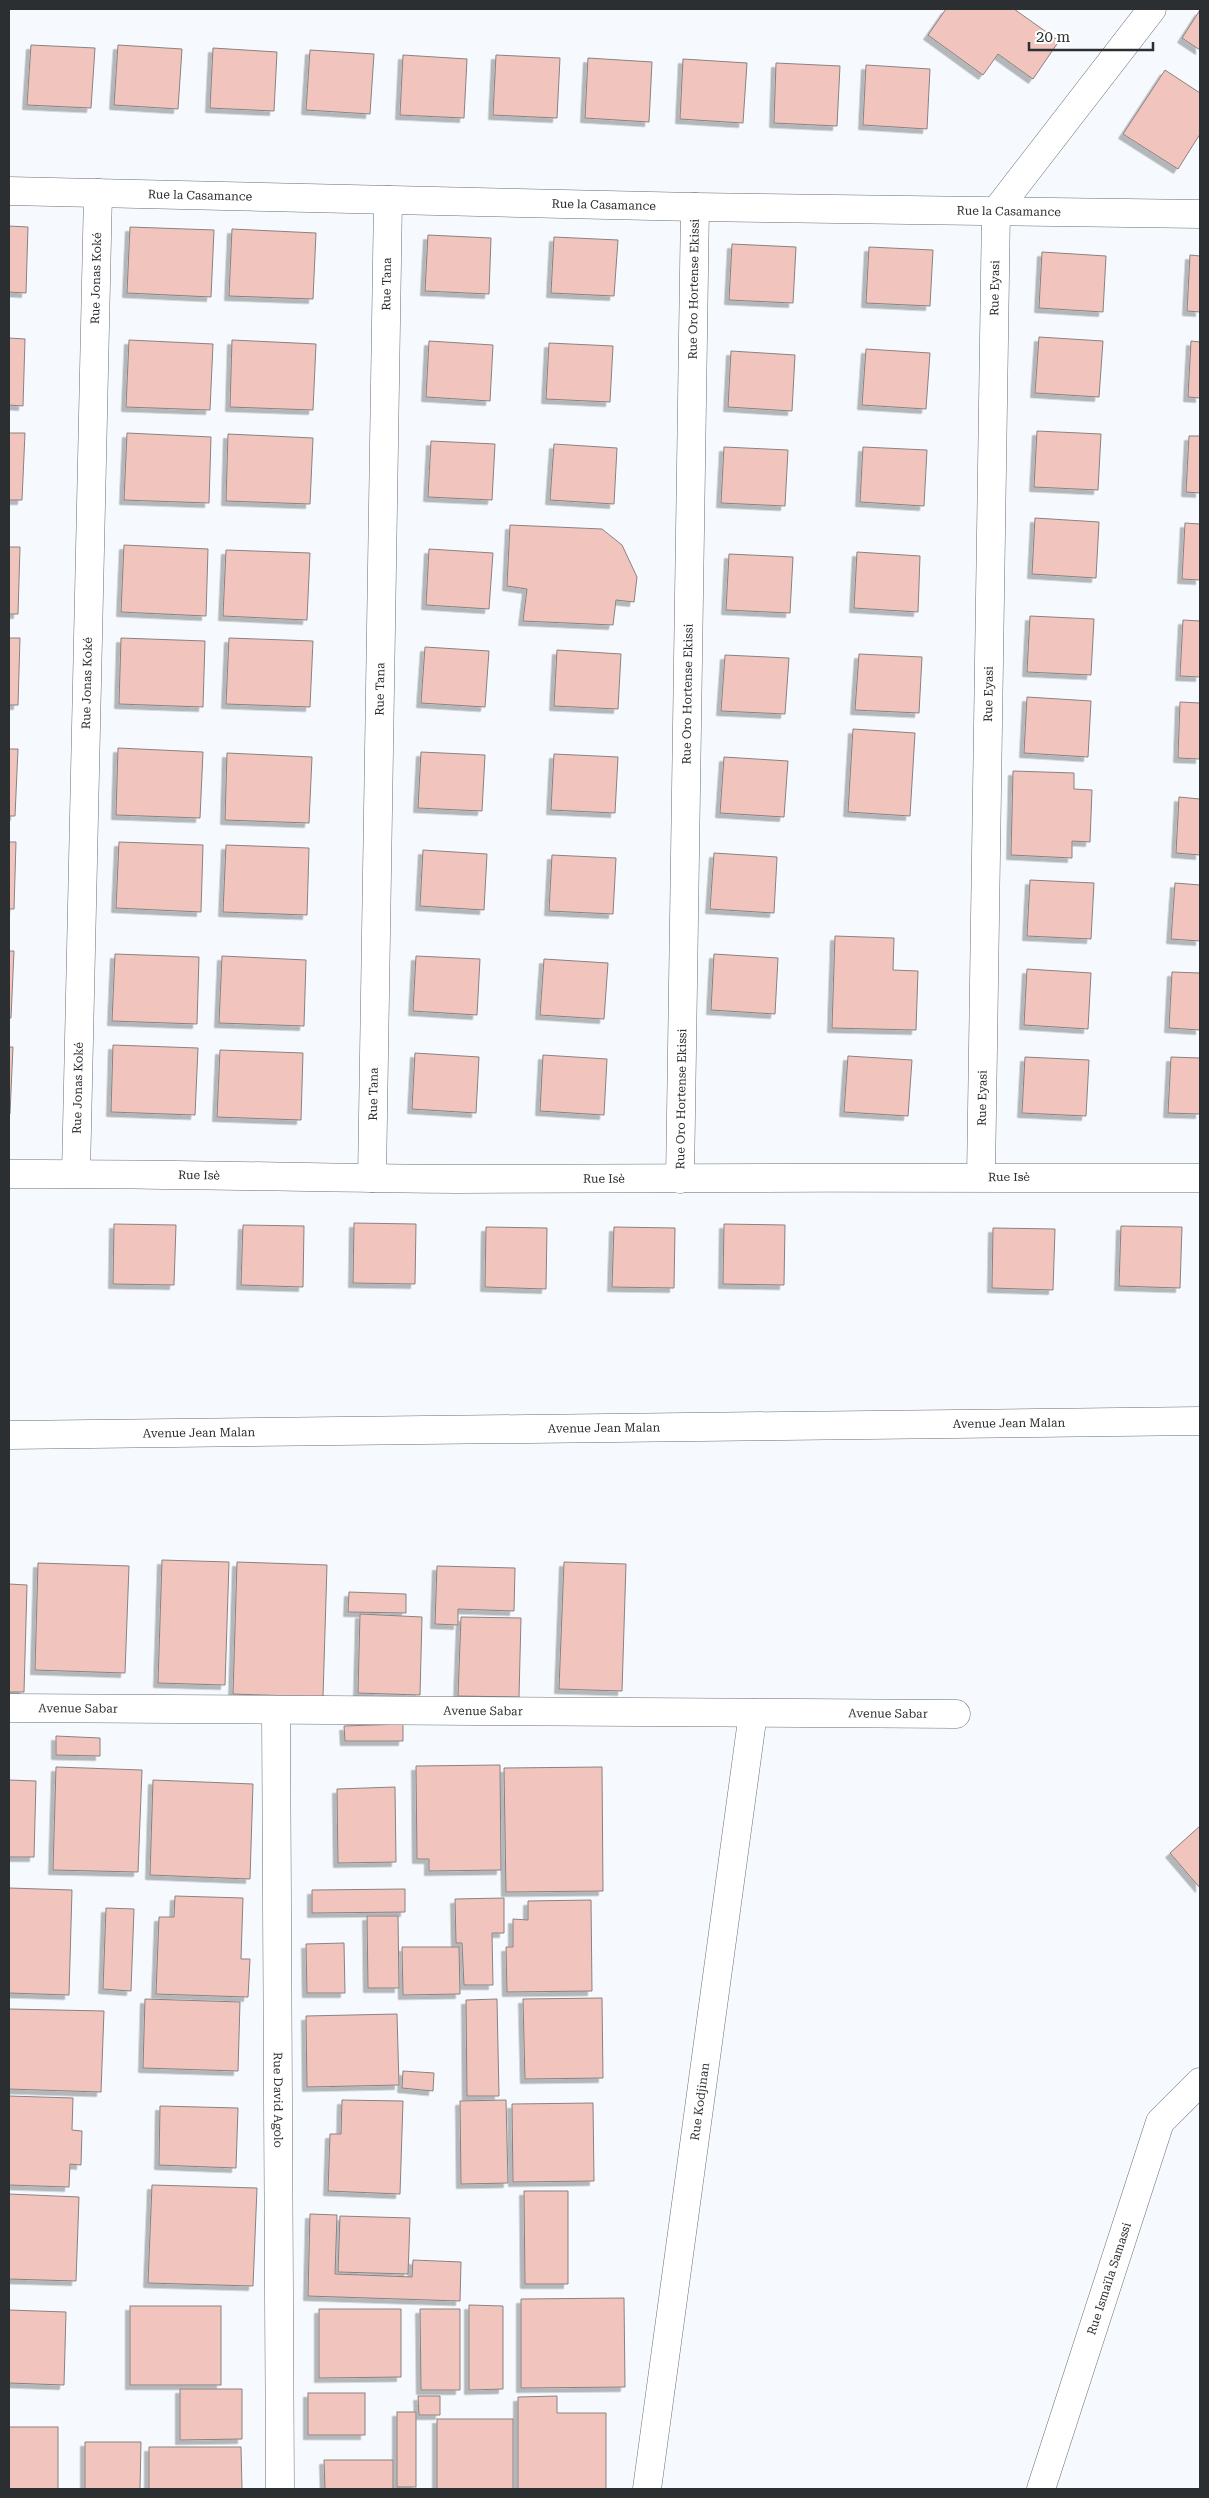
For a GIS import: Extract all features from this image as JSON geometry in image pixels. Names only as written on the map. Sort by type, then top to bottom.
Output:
[{"type":"street","points":[[996,211],[1152,9]]},
{"type":"street","name":"Rue la Casamance","points":[[9,191],[695,208],[1200,214]]},
{"type":"street","name":"Rue Jonas Koké","points":[[76,1173],[98,193]]},
{"type":"street","name":"Rue Tana","points":[[372,1178],[388,200]]},
{"type":"street","name":"Rue Oro Hortense Ekissi","points":[[680,1179],[695,208]]},
{"type":"street","name":"Rue Eyasi","points":[[981,1176],[996,211]]},
{"type":"street","name":"Rue Isè","points":[[9,1174],[76,1173],[372,1178],[680,1179],[981,1176],[1200,1178]]},
{"type":"street","name":"Avenue Jean Malan","points":[[9,1435],[1200,1421]]},
{"type":"street","name":"Avenue Sabar","points":[[9,1708],[956,1714]]},
{"type":"street","name":"Rue David Agolo","points":[[276,1710],[280,2489]]},
{"type":"street","name":"Rue Kodjinan","points":[[647,2489],[753,1713]]},
{"type":"street","name":"Rue Ismaïla Samassi","points":[[1041,2489],[1160,2122],[1200,2082]]},
{"type":"building","points":[[946,9],[1014,9],[1059,41],[1033,79],[998,54],[983,75],[928,35]]},
{"type":"building","points":[[1200,10],[1200,50],[1182,38]]},
{"type":"building","points":[[31,45],[95,48],[91,108],[27,105]]},
{"type":"building","points":[[118,45],[182,49],[178,109],[114,105]]},
{"type":"building","points":[[213,48],[277,52],[274,111],[210,108]]},
{"type":"building","points":[[310,50],[374,54],[370,114],[306,110]]},
{"type":"building","points":[[403,55],[467,59],[464,118],[400,115]]},
{"type":"building","points":[[496,55],[560,58],[557,118],[493,115]]},
{"type":"building","points":[[588,58],[652,62],[649,122],[585,118]]},
{"type":"building","points":[[683,59],[747,63],[743,123],[680,119]]},
{"type":"building","points":[[776,63],[840,66],[837,126],[774,123]]},
{"type":"building","points":[[866,65],[930,69],[927,129],[863,125]]},
{"type":"building","points":[[1165,70],[1200,93],[1200,134],[1178,169],[1123,134]]},
{"type":"building","points":[[9,226],[28,227],[26,293],[9,292]]},
{"type":"building","points":[[130,227],[214,230],[211,297],[127,293]]},
{"type":"building","points":[[232,229],[316,233],[313,299],[229,296]]},
{"type":"building","points":[[428,235],[491,238],[489,294],[425,291]]},
{"type":"building","points":[[554,237],[618,240],[614,296],[551,293]]},
{"type":"building","points":[[732,244],[796,247],[793,303],[729,300]]},
{"type":"building","points":[[869,247],[933,250],[930,306],[866,303]]},
{"type":"building","points":[[1042,252],[1106,256],[1103,312],[1039,308]]},
{"type":"building","points":[[1190,255],[1200,256],[1200,312],[1187,311]]},
{"type":"building","points":[[1039,337],[1103,341],[1099,397],[1035,393]]},
{"type":"building","points":[[9,338],[25,339],[23,406],[9,405]]},
{"type":"building","points":[[129,340],[213,344],[210,410],[126,407]]},
{"type":"building","points":[[232,340],[316,344],[313,410],[230,407]]},
{"type":"building","points":[[429,341],[493,345],[490,401],[426,397]]},
{"type":"building","points":[[1191,341],[1200,342],[1200,398],[1188,397]]},
{"type":"building","points":[[549,343],[613,346],[610,402],[546,399]]},
{"type":"building","points":[[866,349],[930,353],[926,409],[862,405]]},
{"type":"building","points":[[731,351],[795,355],[792,411],[728,407]]},
{"type":"building","points":[[1037,431],[1101,434],[1098,490],[1034,487]]},
{"type":"building","points":[[9,433],[25,433],[22,500],[9,500]]},
{"type":"building","points":[[127,433],[211,437],[209,503],[124,500]]},
{"type":"building","points":[[228,434],[313,438],[310,504],[226,501]]},
{"type":"building","points":[[1189,436],[1200,436],[1200,493],[1186,492]]},
{"type":"building","points":[[431,441],[495,444],[492,500],[428,497]]},
{"type":"building","points":[[554,444],[617,448],[614,504],[550,500]]},
{"type":"building","points":[[724,447],[788,450],[785,506],[721,503]]},
{"type":"building","points":[[863,447],[927,450],[924,506],[860,502]]},
{"type":"building","points":[[1035,518],[1099,522],[1096,578],[1032,574]]},
{"type":"building","points":[[1185,523],[1200,524],[1200,580],[1182,579]]},
{"type":"building","points":[[510,525],[602,529],[622,545],[637,577],[634,602],[616,600],[613,625],[523,621],[527,589],[507,586]]},
{"type":"building","points":[[124,545],[208,549],[206,616],[121,612]]},
{"type":"building","points":[[9,547],[20,547],[18,614],[9,614]]},
{"type":"building","points":[[429,549],[493,553],[489,609],[426,605]]},
{"type":"building","points":[[226,550],[310,553],[307,620],[223,616]]},
{"type":"building","points":[[857,552],[920,556],[918,612],[854,608]]},
{"type":"building","points":[[729,554],[793,557],[790,613],[726,610]]},
{"type":"building","points":[[1030,616],[1094,619],[1091,675],[1027,672]]},
{"type":"building","points":[[1183,620],[1200,621],[1200,677],[1180,676]]},
{"type":"building","points":[[9,638],[20,638],[18,705],[9,705]]},
{"type":"building","points":[[121,638],[205,641],[203,707],[119,704]]},
{"type":"building","points":[[229,638],[313,641],[310,707],[226,704]]},
{"type":"building","points":[[425,647],[489,651],[485,707],[421,703]]},
{"type":"building","points":[[557,650],[621,654],[618,709],[554,706]]},
{"type":"building","points":[[859,654],[922,657],[919,713],[855,710]]},
{"type":"building","points":[[725,655],[789,658],[785,714],[721,711]]},
{"type":"building","points":[[1027,697],[1091,701],[1088,757],[1024,753]]},
{"type":"building","points":[[1180,702],[1200,703],[1200,759],[1178,758]]},
{"type":"building","points":[[853,729],[915,733],[910,816],[848,812]]},
{"type":"building","points":[[118,748],[203,752],[200,818],[116,815]]},
{"type":"building","points":[[9,749],[18,749],[15,816],[9,816]]},
{"type":"building","points":[[421,752],[485,755],[482,811],[418,808]]},
{"type":"building","points":[[227,753],[312,757],[309,823],[225,820]]},
{"type":"building","points":[[554,754],[618,757],[615,813],[551,810]]},
{"type":"building","points":[[724,757],[788,761],[784,817],[720,813]]},
{"type":"building","points":[[1013,771],[1074,773],[1074,789],[1092,790],[1090,842],[1072,841],[1072,858],[1011,855]]},
{"type":"building","points":[[1179,797],[1200,799],[1200,855],[1176,853]]},
{"type":"building","points":[[9,842],[16,842],[14,909],[9,909]]},
{"type":"building","points":[[119,842],[203,845],[201,912],[116,908]]},
{"type":"building","points":[[226,845],[309,848],[307,915],[223,912]]},
{"type":"building","points":[[423,850],[487,854],[484,910],[420,906]]},
{"type":"building","points":[[714,853],[777,857],[774,913],[710,909]]},
{"type":"building","points":[[552,855],[616,858],[613,914],[549,911]]},
{"type":"building","points":[[1030,880],[1094,883],[1091,939],[1027,936]]},
{"type":"building","points":[[1175,883],[1200,885],[1200,941],[1171,939]]},
{"type":"building","points":[[835,936],[894,938],[893,970],[918,971],[916,1030],[832,1028]]},
{"type":"building","points":[[9,951],[14,951],[11,1018],[9,1018]]},
{"type":"building","points":[[115,954],[199,957],[197,1024],[112,1021]]},
{"type":"building","points":[[714,954],[778,958],[775,1014],[711,1010]]},
{"type":"building","points":[[222,956],[306,960],[304,1026],[219,1023]]},
{"type":"building","points":[[416,956],[480,959],[477,1015],[413,1011]]},
{"type":"building","points":[[544,959],[608,963],[604,1019],[540,1015]]},
{"type":"building","points":[[1027,969],[1091,973],[1088,1029],[1024,1025]]},
{"type":"building","points":[[1172,972],[1200,973],[1200,1030],[1169,1028]]},
{"type":"building","points":[[113,1045],[198,1048],[195,1115],[111,1112]]},
{"type":"building","points":[[9,1047],[13,1047],[10,1114],[9,1114]]},
{"type":"building","points":[[220,1050],[303,1053],[301,1120],[217,1117]]},
{"type":"building","points":[[415,1053],[479,1057],[476,1113],[412,1109]]},
{"type":"building","points":[[543,1055],[607,1059],[604,1115],[540,1111]]},
{"type":"building","points":[[848,1056],[912,1060],[908,1116],[844,1112]]},
{"type":"building","points":[[1025,1057],[1089,1060],[1086,1116],[1022,1113]]},
{"type":"building","points":[[1171,1057],[1200,1058],[1200,1114],[1168,1113]]},
{"type":"building","points":[[354,1223],[416,1224],[415,1284],[353,1283]]},
{"type":"building","points":[[114,1224],[176,1225],[174,1285],[113,1284]]},
{"type":"building","points":[[724,1224],[785,1225],[784,1285],[723,1284]]},
{"type":"building","points":[[243,1225],[304,1226],[303,1287],[241,1285]]},
{"type":"building","points":[[1121,1226],[1182,1227],[1180,1288],[1119,1286]]},
{"type":"building","points":[[486,1227],[547,1228],[546,1289],[485,1287]]},
{"type":"building","points":[[614,1227],[675,1228],[674,1288],[612,1287]]},
{"type":"building","points":[[993,1228],[1055,1229],[1053,1290],[992,1288]]},
{"type":"building","points":[[162,1560],[229,1562],[225,1685],[158,1683]]},
{"type":"building","points":[[237,1562],[327,1565],[323,1697],[233,1694]]},
{"type":"building","points":[[564,1562],[626,1564],[622,1691],[559,1689]]},
{"type":"building","points":[[38,1563],[129,1566],[125,1673],[35,1670]]},
{"type":"building","points":[[437,1566],[515,1568],[514,1611],[458,1609],[458,1625],[435,1624]]},
{"type":"building","points":[[9,1584],[27,1585],[24,1692],[9,1692]]},
{"type":"building","points":[[349,1592],[406,1594],[406,1613],[348,1612]]},
{"type":"building","points":[[360,1614],[422,1617],[420,1695],[358,1693]]},
{"type":"building","points":[[461,1617],[521,1618],[519,1697],[458,1696]]},
{"type":"building","points":[[403,1724],[403,1741],[345,1741],[344,1726]]},
{"type":"building","points":[[56,1736],[100,1738],[100,1756],[56,1755]]},
{"type":"building","points":[[500,1765],[501,1870],[429,1871],[429,1859],[417,1859],[416,1766]]},
{"type":"building","points":[[56,1767],[142,1770],[138,1872],[53,1870]]},
{"type":"building","points":[[602,1767],[603,1891],[506,1892],[504,1768]]},
{"type":"building","points":[[9,1780],[36,1781],[34,1857],[9,1857]]},
{"type":"building","points":[[153,1780],[253,1784],[250,1879],[150,1875]]},
{"type":"building","points":[[395,1787],[396,1862],[338,1863],[337,1789]]},
{"type":"building","points":[[1200,1826],[1200,1888],[1170,1853]]},
{"type":"building","points":[[9,1888],[72,1890],[69,1995],[9,1993]]},
{"type":"building","points":[[405,1889],[405,1912],[312,1913],[312,1890]]},
{"type":"building","points":[[175,1896],[243,1898],[241,1959],[250,1959],[248,1997],[156,1994],[159,1917],[174,1917]]},
{"type":"building","points":[[504,1898],[504,1933],[492,1933],[493,1985],[464,1985],[462,1943],[456,1943],[455,1899]]},
{"type":"building","points":[[591,1900],[592,1991],[507,1992],[506,1947],[513,1947],[513,1919],[528,1920],[528,1901]]},
{"type":"building","points":[[106,1908],[134,1909],[131,1991],[103,1989]]},
{"type":"building","points":[[367,1916],[398,1916],[399,1988],[368,1988]]},
{"type":"building","points":[[344,1943],[345,1993],[307,1993],[306,1944]]},
{"type":"building","points":[[402,1947],[459,1947],[460,1994],[403,1995]]},
{"type":"building","points":[[602,1998],[603,2078],[525,2079],[523,1999]]},
{"type":"building","points":[[145,1999],[240,2002],[238,2071],[143,2068]]},
{"type":"building","points":[[497,1999],[499,2096],[467,2096],[466,2000]]},
{"type":"building","points":[[9,2009],[104,2011],[101,2092],[9,2089]]},
{"type":"building","points":[[397,2014],[399,2085],[307,2087],[306,2016]]},
{"type":"building","points":[[403,2071],[434,2073],[433,2091],[402,2088]]},
{"type":"building","points":[[9,2096],[73,2098],[72,2130],[82,2131],[81,2165],[70,2164],[69,2187],[9,2185]]},
{"type":"building","points":[[342,2100],[403,2101],[400,2194],[328,2191],[330,2134],[341,2134]]},
{"type":"building","points":[[506,2100],[508,2183],[461,2184],[460,2101]]},
{"type":"building","points":[[593,2103],[594,2181],[513,2182],[512,2104]]},
{"type":"building","points":[[160,2106],[238,2108],[236,2168],[159,2165]]},
{"type":"building","points":[[152,2185],[257,2188],[253,2286],[148,2283]]},
{"type":"building","points":[[524,2191],[568,2191],[568,2284],[525,2284]]},
{"type":"building","points":[[9,2194],[79,2197],[76,2281],[9,2279]]},
{"type":"building","points":[[310,2214],[337,2215],[335,2274],[412,2277],[413,2260],[461,2262],[460,2301],[308,2296]]},
{"type":"building","points":[[340,2216],[410,2218],[408,2274],[338,2272]]},
{"type":"building","points":[[624,2298],[625,2387],[521,2388],[521,2299]]},
{"type":"building","points":[[469,2305],[503,2306],[503,2389],[469,2390]]},
{"type":"building","points":[[130,2306],[221,2306],[221,2385],[130,2385]]},
{"type":"building","points":[[319,2309],[401,2309],[401,2377],[319,2378]]},
{"type":"building","points":[[420,2309],[460,2309],[460,2390],[421,2390]]},
{"type":"building","points":[[9,2310],[66,2312],[64,2385],[9,2383]]},
{"type":"building","points":[[180,2389],[242,2389],[242,2439],[180,2440]]},
{"type":"building","points":[[308,2393],[365,2393],[365,2435],[308,2435]]},
{"type":"building","points":[[418,2396],[440,2396],[440,2415],[419,2415]]},
{"type":"building","points":[[557,2396],[557,2413],[606,2413],[606,2489],[518,2489],[518,2397]]},
{"type":"building","points":[[397,2412],[416,2412],[416,2487],[397,2487]]},
{"type":"building","points":[[437,2419],[513,2419],[513,2489],[437,2489]]},
{"type":"building","points":[[9,2427],[58,2427],[58,2489],[9,2489]]},
{"type":"building","points":[[85,2442],[141,2442],[140,2489],[85,2489]]},
{"type":"building","points":[[149,2447],[241,2447],[242,2489],[149,2489]]},
{"type":"building","points":[[324,2460],[393,2460],[393,2489],[325,2489]]}]
